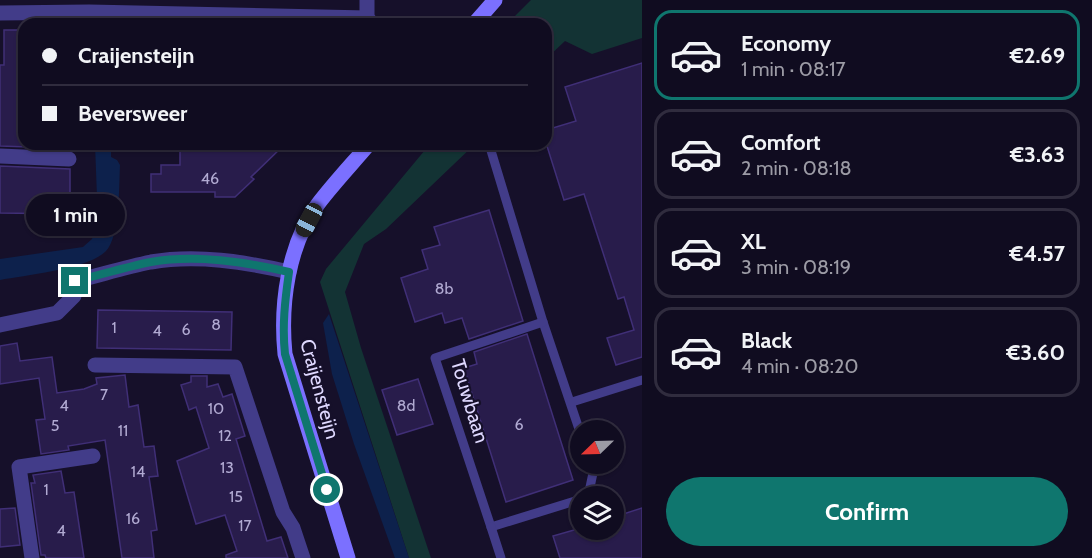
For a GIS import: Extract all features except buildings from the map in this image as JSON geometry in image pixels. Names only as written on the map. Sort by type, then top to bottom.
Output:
[{"type":"street","points":[[367,0],[370,18]]},
{"type":"street","points":[[479,18],[495,0]]},
{"type":"street","points":[[0,13],[80,12],[220,18]]},
{"type":"street","name":"Craijensteijn","points":[[348,558],[285,354],[283,333],[289,272],[302,234],[317,206],[364,150]]},
{"type":"street","points":[[0,156],[69,159]]},
{"type":"street","points":[[0,325],[57,313],[74,296],[75,281],[152,262],[237,261],[289,272]]},
{"type":"street","points":[[95,366],[235,367],[283,512],[293,528],[303,558]]},
{"type":"street","points":[[32,558],[19,467],[93,456]]},
{"type":"lane","points":[[491,150],[543,322],[577,420]]},
{"type":"lane","name":"Touwbaan","points":[[501,558],[435,358],[543,322]]},
{"type":"lane","points":[[572,402],[642,380]]},
{"type":"lane","points":[[491,527],[570,503]]},
{"type":"green space","points":[[531,0],[642,0],[642,38],[592,54],[565,41],[552,53],[552,18],[513,18]]},
{"type":"green space","points":[[425,150],[469,150],[386,229],[364,244],[345,292],[361,348],[431,558],[409,558],[320,282],[326,269]]},
{"type":"water","points":[[95,150],[111,150],[111,157],[120,165],[119,197],[114,234],[106,251],[98,257],[72,267],[0,280],[0,259],[83,247],[92,239],[98,224]]},
{"type":"water","points":[[329,314],[409,558],[395,558],[354,444],[332,374],[323,323]]},
{"type":"route","points":[[75,281],[152,262],[182,260],[237,261],[289,272],[284,309],[285,354],[327,490]]}]
